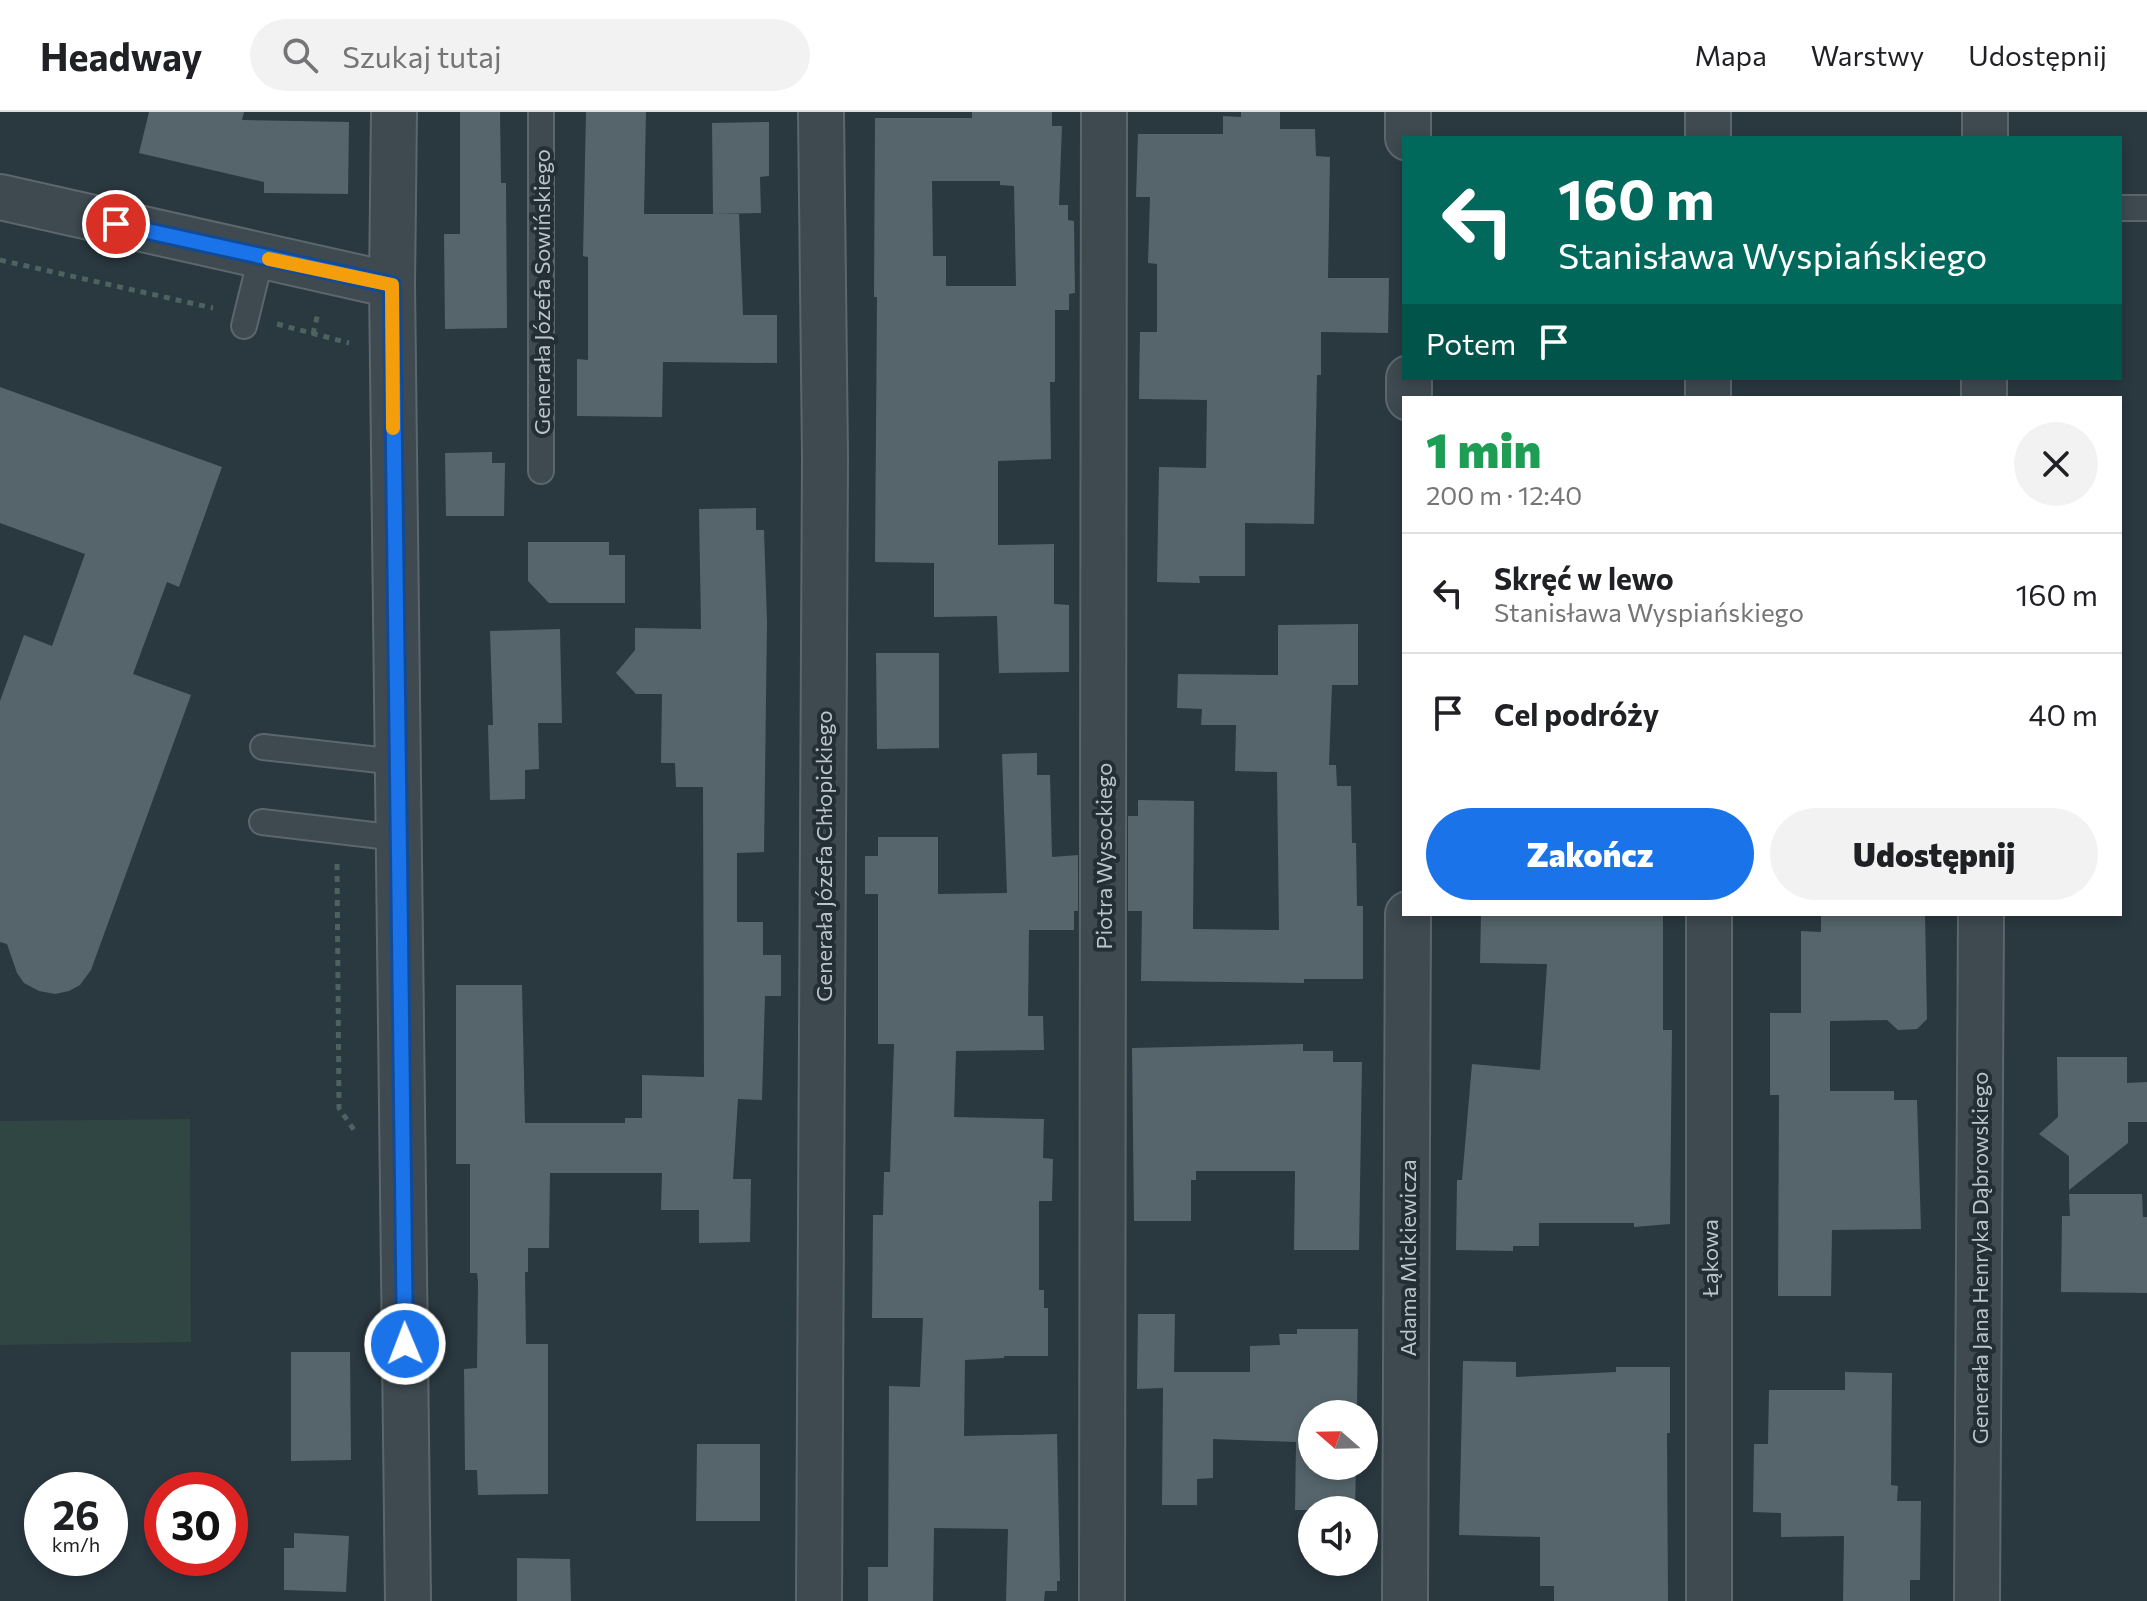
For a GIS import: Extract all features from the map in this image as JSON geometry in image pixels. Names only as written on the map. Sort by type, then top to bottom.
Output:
[{"type":"street","points":[[394,112],[392,285],[408,1601]]},
{"type":"street","name":"Generała Józefa Chłopickiego","points":[[819,1601],[825,473],[821,112]]},
{"type":"street","name":"Piotra Wysockiego","points":[[1102,1601],[1104,112]]},
{"type":"street","points":[[1408,112],[1408,136]]},
{"type":"street","points":[[1708,112],[1708,136]]},
{"type":"street","points":[[1985,112],[1985,136]]},
{"type":"street","points":[[0,197],[392,285]]},
{"type":"street","name":"Adama Mickiewicza","points":[[1405,1601],[1408,916]]},
{"type":"street","name":"Łąkowa","points":[[1709,916],[1709,1601]]},
{"type":"street","name":"Generała Jana Henryka Dąbrowskiego","points":[[1977,1601],[1981,916]]},
{"type":"lane","name":"Generała Józefa Sowińskiego","points":[[541,112],[541,471]]},
{"type":"lane","points":[[2122,208],[2147,208]]},
{"type":"lane","points":[[246,321],[261,257]]},
{"type":"lane","points":[[263,747],[397,762]]},
{"type":"lane","points":[[262,822],[398,838]]},
{"type":"path","points":[[0,260],[393,354]]},
{"type":"green space","points":[[190,1119],[191,1342],[0,1345],[0,1121]]},
{"type":"building","points":[[149,112],[244,112],[242,120],[349,122],[348,194],[264,193],[264,182],[139,153]]},
{"type":"building","points":[[460,112],[500,112],[501,183],[506,183],[507,328],[445,329],[444,234],[460,234]]},
{"type":"building","points":[[586,112],[646,112],[644,214],[739,214],[743,315],[777,315],[777,363],[663,362],[662,417],[577,416],[577,359],[588,360],[588,257],[583,256]]},
{"type":"building","points":[[972,112],[1052,112],[1052,126],[1062,126],[1059,205],[1068,205],[1068,220],[1074,221],[1075,293],[1069,294],[1069,310],[1055,310],[1055,382],[1050,382],[1051,459],[998,461],[998,545],[1054,544],[1054,604],[1069,605],[1069,672],[999,673],[997,616],[934,617],[934,563],[875,562],[875,118],[972,118]],"holes":[[[932,181],[1000,181],[1000,185],[1014,186],[1016,286],[946,286],[946,256],[933,256]]]},
{"type":"building","points":[[1241,112],[1280,112],[1280,129],[1315,129],[1316,156],[1330,157],[1328,278],[1389,278],[1388,333],[1321,332],[1321,375],[1317,375],[1314,524],[1245,523],[1245,576],[1199,576],[1200,583],[1157,582],[1159,467],[1206,468],[1207,400],[1139,399],[1140,332],[1157,332],[1157,264],[1148,263],[1150,197],[1136,197],[1138,134],[1223,134],[1223,116],[1241,117]]},
{"type":"building","points":[[769,122],[769,176],[760,177],[761,213],[713,214],[712,123]]},
{"type":"building","points":[[0,387],[222,467],[179,587],[167,582],[133,674],[191,695],[91,970],[80,985],[55,994],[39,991],[24,983],[17,973],[7,944],[0,942],[0,701],[24,635],[52,646],[85,554],[0,523]]},
{"type":"building","points":[[492,452],[492,463],[505,463],[504,516],[446,516],[445,453]]},
{"type":"building","points":[[756,508],[756,530],[764,530],[767,622],[764,852],[737,853],[737,922],[763,922],[763,955],[781,955],[781,996],[765,996],[762,1100],[738,1099],[733,1179],[751,1179],[750,1242],[699,1243],[699,1210],[661,1210],[662,1173],[550,1173],[549,1248],[528,1248],[528,1272],[525,1272],[526,1344],[548,1344],[548,1494],[478,1495],[477,1470],[465,1470],[464,1369],[477,1368],[478,1282],[477,1273],[470,1273],[470,1164],[456,1164],[456,985],[522,985],[525,1123],[625,1123],[625,1118],[642,1118],[642,1075],[704,1077],[703,787],[676,787],[675,763],[661,763],[662,694],[636,694],[616,673],[635,650],[635,628],[701,629],[699,509]]},
{"type":"building","points":[[528,542],[609,542],[609,555],[625,555],[625,603],[549,603],[528,581]]},
{"type":"building","points":[[1358,624],[1358,685],[1332,685],[1329,765],[1336,765],[1337,786],[1351,786],[1357,906],[1363,906],[1363,979],[1304,979],[1304,983],[1141,981],[1142,911],[1128,911],[1128,816],[1138,816],[1138,800],[1194,801],[1193,929],[1279,930],[1277,772],[1235,771],[1236,725],[1201,725],[1202,709],[1177,708],[1178,674],[1278,675],[1278,625]]},
{"type":"building","points":[[560,629],[562,723],[538,723],[539,769],[525,770],[525,799],[490,800],[488,725],[493,725],[490,631]]},
{"type":"building","points":[[876,653],[939,653],[939,748],[877,749]]},
{"type":"building","points":[[1037,753],[1037,775],[1050,775],[1052,857],[1078,855],[1078,911],[1074,911],[1074,930],[1029,930],[1028,1016],[1043,1016],[1044,1050],[956,1051],[954,1117],[1044,1119],[1043,1158],[1053,1159],[1052,1201],[1039,1201],[1039,1290],[1044,1290],[1044,1308],[1048,1308],[1048,1356],[965,1360],[964,1436],[1057,1434],[1060,1581],[1057,1581],[1057,1591],[1045,1591],[1044,1601],[1006,1601],[1008,1529],[934,1528],[933,1601],[868,1601],[868,1567],[888,1567],[889,1386],[920,1387],[923,1318],[872,1318],[873,1215],[883,1215],[884,1172],[890,1172],[894,1044],[878,1044],[878,894],[865,894],[865,856],[878,856],[878,837],[938,837],[938,894],[1007,893],[1002,754]]},
{"type":"building","points":[[1481,916],[1663,916],[1663,1030],[1672,1030],[1670,1224],[1634,1227],[1634,1223],[1539,1223],[1539,1246],[1513,1246],[1513,1251],[1456,1250],[1457,1180],[1462,1180],[1472,1064],[1540,1070],[1547,964],[1480,963]]},
{"type":"building","points":[[1821,916],[1925,916],[1927,1019],[1917,1029],[1898,1030],[1887,1020],[1830,1021],[1830,1091],[1894,1091],[1894,1100],[1917,1100],[1921,1229],[1832,1230],[1831,1296],[1778,1296],[1779,1095],[1770,1095],[1770,1013],[1801,1013],[1801,931],[1821,932]]},
{"type":"building","points":[[1303,1044],[1303,1051],[1333,1051],[1333,1062],[1362,1062],[1359,1250],[1294,1250],[1295,1171],[1196,1171],[1196,1180],[1191,1180],[1191,1221],[1134,1221],[1132,1048]]},
{"type":"building","points":[[2057,1057],[2127,1057],[2127,1083],[2147,1082],[2147,1122],[2128,1122],[2128,1143],[2069,1190],[2069,1156],[2039,1134],[2058,1117]]},
{"type":"building","points":[[2069,1194],[2142,1194],[2143,1217],[2147,1217],[2147,1293],[2061,1292],[2062,1216],[2070,1216]]},
{"type":"building","points":[[1138,1314],[1175,1314],[1174,1372],[1250,1372],[1250,1346],[1280,1345],[1279,1334],[1297,1334],[1297,1329],[1358,1329],[1357,1400],[1298,1400],[1298,1480],[1356,1480],[1355,1496],[1298,1496],[1298,1510],[1295,1510],[1296,1442],[1213,1439],[1213,1478],[1197,1479],[1197,1505],[1162,1505],[1163,1388],[1137,1389]]},
{"type":"building","points":[[291,1352],[350,1352],[351,1460],[291,1461]]},
{"type":"building","points":[[1463,1361],[1516,1362],[1516,1377],[1616,1372],[1616,1367],[1670,1367],[1670,1433],[1667,1433],[1668,1601],[1554,1601],[1554,1586],[1540,1586],[1540,1537],[1459,1535]]},
{"type":"building","points":[[1845,1372],[1892,1373],[1891,1485],[1898,1486],[1897,1501],[1921,1501],[1920,1580],[1910,1580],[1910,1601],[1843,1601],[1844,1536],[1781,1537],[1781,1513],[1753,1512],[1754,1444],[1768,1444],[1769,1390],[1845,1390]]},
{"type":"building","points":[[697,1444],[760,1444],[760,1521],[696,1521]]},
{"type":"building","points":[[294,1533],[349,1536],[346,1592],[284,1590],[284,1548],[294,1548]]},
{"type":"building","points":[[517,1558],[570,1559],[571,1601],[517,1601]]},
{"type":"slow traffic","points":[[269,259],[392,285],[393,428]]},
{"type":"route","points":[[116,224],[392,285],[405,1344]]}]
